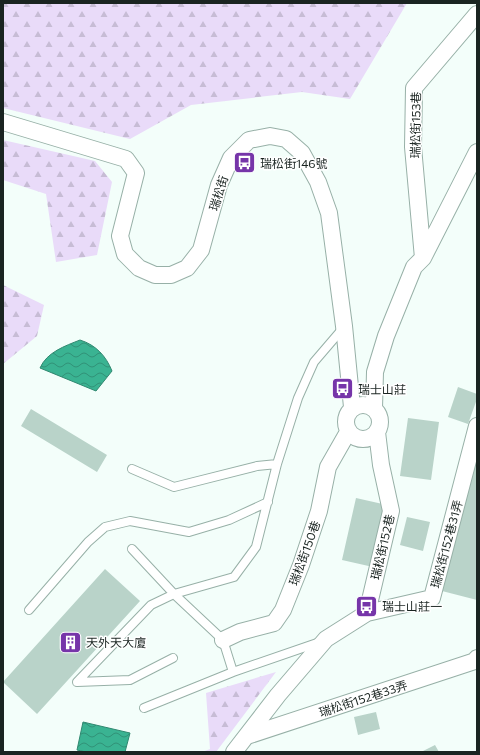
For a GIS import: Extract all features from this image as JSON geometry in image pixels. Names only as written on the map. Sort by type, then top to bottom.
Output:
[{"type":"street","name":"瑞松街153巷","points":[[423,258],[413,146],[414,88],[477,14]]},
{"type":"street","name":"瑞松街","points":[[3,122],[126,159],[136,173],[120,236],[125,254],[139,268],[155,275],[171,276],[187,268],[201,250],[219,185],[231,158],[249,140],[270,136],[286,138],[302,153],[318,182],[329,213],[344,326],[352,408],[346,416],[346,427],[348,432]]},
{"type":"street","points":[[348,432],[357,438],[363,439],[373,436],[377,432],[380,417],[374,408],[375,372],[386,336],[414,267],[423,258],[477,152]]},
{"type":"street","points":[[352,408],[363,404],[374,408]]},
{"type":"street","name":"瑞松街152巷31弄","points":[[367,613],[432,598],[477,426]]},
{"type":"street","name":"瑞松街150巷","points":[[223,640],[240,632],[274,623],[283,610],[301,565],[319,511],[328,467],[348,432]]},
{"type":"street","name":"瑞松街152巷","points":[[367,613],[391,511],[381,465],[377,432]]},
{"type":"street","points":[[234,752],[278,695],[326,639],[367,613]]},
{"type":"street","name":"瑞松街152巷33弄","points":[[247,736],[476,660]]},
{"type":"lane","points":[[173,658],[130,680],[77,682],[150,605],[174,594],[234,576],[256,547],[277,464],[298,398],[314,362],[344,326]]},
{"type":"lane","points":[[132,469],[174,487],[257,466],[277,464]]},
{"type":"lane","points":[[29,610],[88,542],[105,527],[130,521],[189,532],[229,520],[268,502]]},
{"type":"lane","points":[[132,548],[174,594],[223,640],[232,672]]},
{"type":"lane","points":[[144,708],[232,672],[326,639]]},
{"type":"green space","points":[[3,3],[407,3],[350,99],[302,92],[191,105],[130,139],[3,108]]},
{"type":"green space","points":[[3,140],[95,161],[112,182],[97,255],[56,262],[46,194],[3,180]]},
{"type":"green space","points":[[3,285],[44,305],[37,336],[3,364]]},
{"type":"green space","points":[[276,672],[216,752],[202,752],[210,749],[206,693]]},
{"type":"water","points":[[80,340],[96,348],[107,361],[112,371],[96,391],[40,368],[43,362],[52,354],[63,347]]},
{"type":"water","points":[[83,722],[130,733],[125,752],[86,752],[77,750]]},
{"type":"building","points":[[458,387],[477,394],[477,399],[468,424],[448,417]]},
{"type":"building","points":[[31,409],[107,455],[97,472],[21,426]]},
{"type":"building","points":[[408,418],[439,422],[431,480],[400,476]]},
{"type":"building","points":[[477,459],[477,600],[442,591]]},
{"type":"building","points":[[356,498],[387,505],[373,567],[342,560]]},
{"type":"building","points":[[407,517],[430,522],[423,551],[400,545]]},
{"type":"building","name":"天外天大廈","points":[[105,569],[140,601],[37,714],[3,682]]},
{"type":"building","points":[[376,712],[380,729],[358,735],[354,717]]},
{"type":"building","points":[[435,745],[439,752],[421,752]]},
{"type":"place","name":"瑞松街146號","points":[[244,163]]},
{"type":"place","name":"瑞士山莊","points":[[343,389]]},
{"type":"place","name":"瑞士山莊一","points":[[367,606]]},
{"type":"place","name":"天外天大廈","points":[[71,642]]}]
